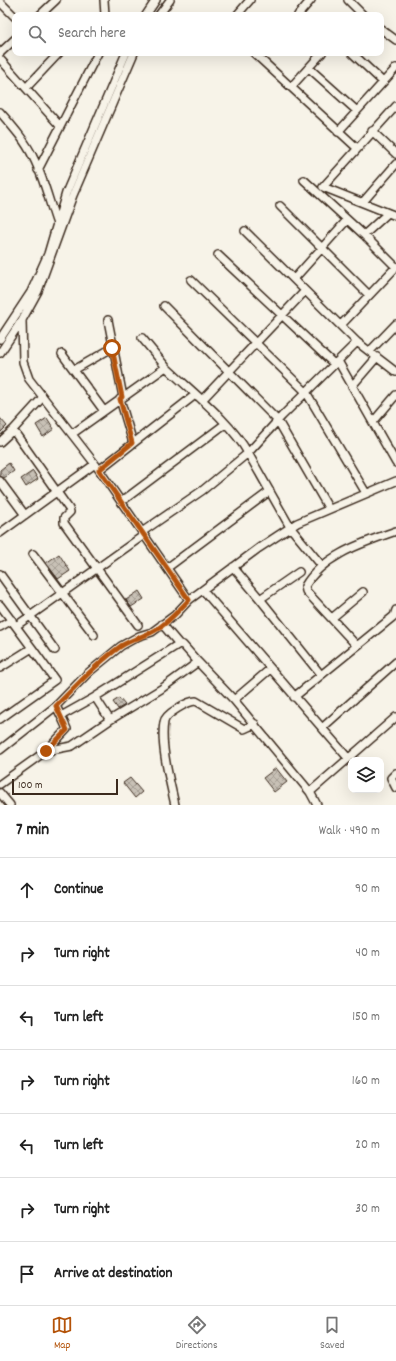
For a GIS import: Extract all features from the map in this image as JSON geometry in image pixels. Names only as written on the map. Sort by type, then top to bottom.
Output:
[{"type":"street","points":[[43,12],[56,0]]},
{"type":"street","points":[[104,0],[105,12]]},
{"type":"street","points":[[148,12],[155,0]]},
{"type":"street","points":[[161,12],[170,0]]},
{"type":"street","points":[[240,12],[250,0]]},
{"type":"street","points":[[301,12],[311,0]]},
{"type":"street","points":[[348,0],[358,12]]},
{"type":"street","points":[[0,2],[12,14]]},
{"type":"street","points":[[384,31],[396,40]]},
{"type":"street","points":[[0,53],[12,42]]},
{"type":"street","points":[[26,88],[56,56]]},
{"type":"street","points":[[38,170],[96,56]]},
{"type":"street","points":[[0,353],[20,317],[38,291],[59,226],[66,193],[125,56]]},
{"type":"street","points":[[59,226],[133,56]]},
{"type":"street","points":[[258,56],[357,148]]},
{"type":"street","points":[[291,88],[319,56]]},
{"type":"street","points":[[355,56],[383,82]]},
{"type":"street","points":[[0,59],[60,126]]},
{"type":"street","points":[[308,68],[357,111]]},
{"type":"street","points":[[338,132],[396,68]]},
{"type":"street","points":[[318,193],[396,106]]},
{"type":"street","points":[[0,112],[20,136],[33,157],[59,226]]},
{"type":"street","points":[[372,131],[396,154]]},
{"type":"street","points":[[363,202],[396,164]]},
{"type":"street","points":[[304,180],[364,235],[396,267],[340,325]]},
{"type":"street","points":[[323,187],[396,216]]},
{"type":"street","points":[[280,206],[369,295]]},
{"type":"street","points":[[364,235],[388,213]]},
{"type":"street","points":[[294,279],[347,220]]},
{"type":"street","points":[[245,231],[357,342],[396,372]]},
{"type":"street","points":[[218,255],[282,316],[336,362],[352,386],[395,460]]},
{"type":"street","points":[[191,280],[306,392],[366,493]]},
{"type":"street","points":[[202,400],[255,342],[306,291]]},
{"type":"street","points":[[164,306],[278,421],[329,510]]},
{"type":"street","points":[[0,339],[20,317]]},
{"type":"street","points":[[20,317],[23,362],[29,379],[97,467],[189,600]]},
{"type":"street","points":[[108,320],[121,398],[132,443]]},
{"type":"street","points":[[370,351],[396,324]]},
{"type":"street","points":[[142,338],[166,367],[202,400],[243,444],[290,527],[322,566]]},
{"type":"street","points":[[0,627],[30,616],[97,569],[203,490],[248,453],[306,392],[357,342]]},
{"type":"street","points":[[74,370],[112,348]]},
{"type":"street","points":[[62,354],[104,411]]},
{"type":"street","points":[[352,386],[377,357]]},
{"type":"street","points":[[72,434],[166,367]]},
{"type":"street","points":[[0,533],[58,491],[132,443],[195,395]]},
{"type":"street","points":[[373,422],[396,395]]},
{"type":"street","points":[[0,442],[43,397]]},
{"type":"street","points":[[121,502],[225,424]]},
{"type":"street","points":[[12,430],[58,491],[70,512],[64,518],[64,523],[138,625]]},
{"type":"street","points":[[0,481],[25,515]]},
{"type":"street","points":[[0,750],[56,706],[88,673],[121,646],[139,636],[152,632],[189,600],[290,527],[396,481]]},
{"type":"street","points":[[167,568],[270,491]]},
{"type":"street","points":[[357,646],[306,590],[305,586],[322,566],[333,557],[396,531]]},
{"type":"street","points":[[33,554],[94,635]]},
{"type":"street","points":[[233,567],[321,675]]},
{"type":"street","points":[[260,599],[299,572]]},
{"type":"street","points":[[0,574],[55,650]]},
{"type":"street","points":[[203,590],[348,758],[310,792]]},
{"type":"street","points":[[332,618],[363,592]]},
{"type":"street","points":[[0,604],[55,680],[0,719]]},
{"type":"street","points":[[294,697],[395,615]]},
{"type":"street","points":[[162,624],[255,724],[310,792],[317,805]]},
{"type":"street","points":[[61,716],[95,697],[179,644]]},
{"type":"street","points":[[0,668],[32,648]]},
{"type":"street","points":[[46,751],[72,746],[110,720],[161,689],[198,662]]},
{"type":"street","points":[[322,728],[396,662]]},
{"type":"street","points":[[234,700],[270,669]]},
{"type":"street","points":[[95,697],[110,720]]},
{"type":"street","points":[[175,805],[164,746],[163,722],[167,717],[182,705],[196,701],[244,729],[255,724]]},
{"type":"street","points":[[0,784],[46,751],[67,730],[56,706]]},
{"type":"street","points":[[349,757],[396,717]]},
{"type":"street","points":[[396,774],[391,778],[396,788]]},
{"type":"street","points":[[0,793],[10,805]]},
{"type":"building","points":[[0,418],[7,426],[0,433]]},
{"type":"building","points":[[47,418],[54,429],[43,437],[36,425]]},
{"type":"building","points":[[9,463],[14,471],[4,478],[0,476],[0,470]]},
{"type":"building","points":[[33,471],[38,479],[26,487],[21,479]]},
{"type":"building","points":[[59,554],[70,571],[58,579],[46,563]]},
{"type":"building","points":[[139,591],[144,599],[131,607],[126,600]]},
{"type":"building","points":[[119,698],[125,705],[118,709],[113,702]]},
{"type":"building","points":[[276,768],[287,782],[274,792],[263,778]]},
{"type":"building","points":[[130,778],[142,792],[135,798],[123,783]]},
{"type":"route","points":[[46,751],[67,730],[67,727],[56,706],[88,673],[121,646],[139,636],[152,632],[175,615],[189,600],[99,470],[132,443],[120,399],[122,397],[112,348]]}]
